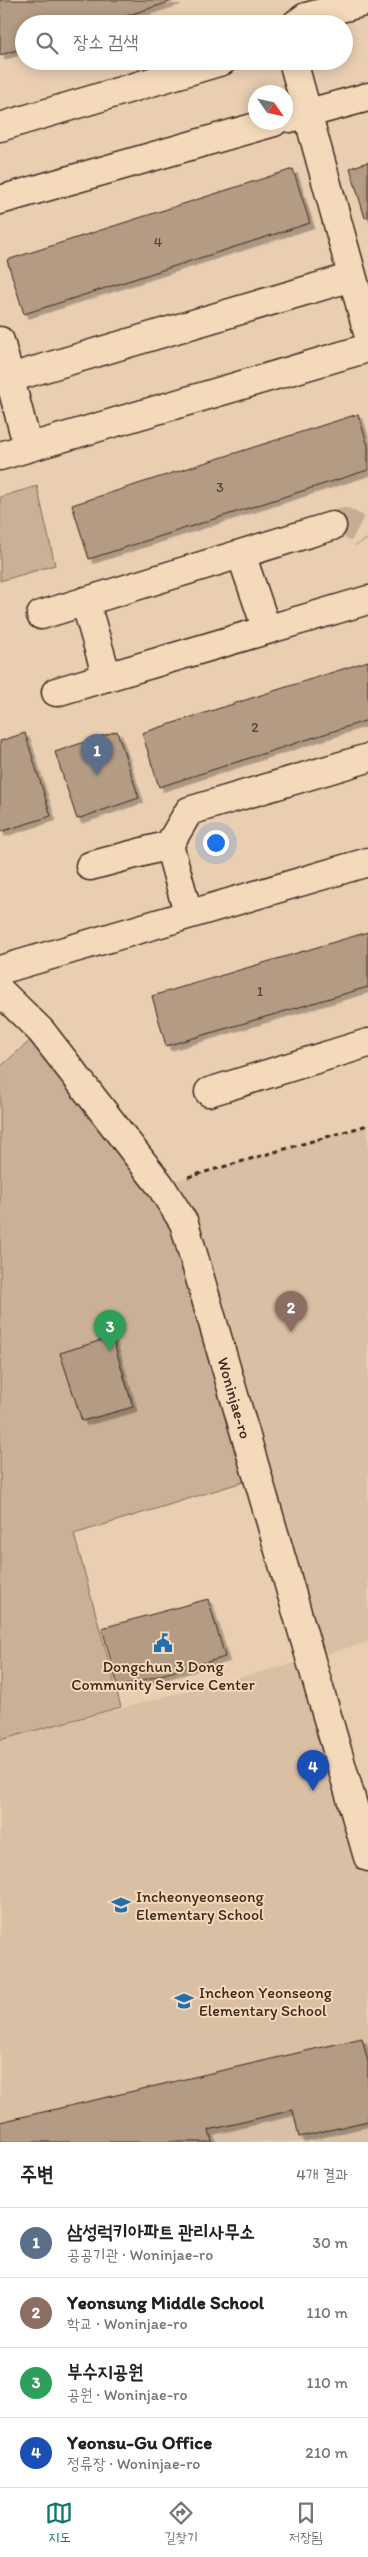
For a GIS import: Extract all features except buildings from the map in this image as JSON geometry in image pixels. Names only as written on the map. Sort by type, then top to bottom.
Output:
[{"type":"main road","points":[[314,15],[368,1]]},
{"type":"main road","points":[[0,127],[192,70]]},
{"type":"main road","points":[[293,70],[296,116],[358,283],[368,333]]},
{"type":"main road","points":[[296,116],[368,97]]},
{"type":"main road","points":[[0,200],[248,129]]},
{"type":"main road","points":[[5,380],[358,283]]},
{"type":"main road","points":[[0,341],[5,380],[28,448]]},
{"type":"main road","points":[[0,456],[368,348]]},
{"type":"main road","points":[[41,615],[332,526]]},
{"type":"main road","points":[[241,554],[267,630]]},
{"type":"main road","points":[[56,692],[368,600]]},
{"type":"main road","points":[[85,601],[107,677]]},
{"type":"main road","points":[[90,866],[168,845],[189,810],[368,758]]},
{"type":"main road","points":[[168,845],[188,913]]},
{"type":"main road","points":[[0,970],[188,913],[368,862]]},
{"type":"main road","name":"Woninjae-ro","points":[[0,991],[41,1031],[160,1185],[184,1223],[367,1850]]},
{"type":"main road","points":[[209,1092],[368,1043]]},
{"type":"path","points":[[160,1185],[368,1125]]},
{"type":"shaded area","points":[[37,486],[55,565],[0,581],[0,497]]},
{"type":"shaded area","points":[[41,1031],[160,1185],[256,1478],[74,1534],[121,1707],[0,1740],[0,1067]]},
{"type":"shaded area","points":[[368,1125],[368,1642],[310,1659],[160,1185]]},
{"type":"shaded area","name":"Incheon Yeonseong Elementary School","points":[[310,1659],[368,1861],[368,2142],[0,2142],[0,1740]]},
{"type":"tunnel","points":[[332,526],[345,522],[364,532],[368,540]]},
{"type":"place","name":"삼성럭키아파트 관리사무소","points":[[97,775]]},
{"type":"place","name":"Yeonsung Middle School","points":[[291,1332]]},
{"type":"place","name":"부수지공원","points":[[110,1351]]},
{"type":"place","name":"Dongchun 3 Dong Community Service Center","points":[[163,1643]]},
{"type":"place","name":"Yeonsu-Gu Office","points":[[313,1791]]},
{"type":"place","name":"Incheonyeonseong Elementary School","points":[[121,1905]]},
{"type":"place","name":"Incheon Yeonseong Elementary School","points":[[184,2001]]}]
